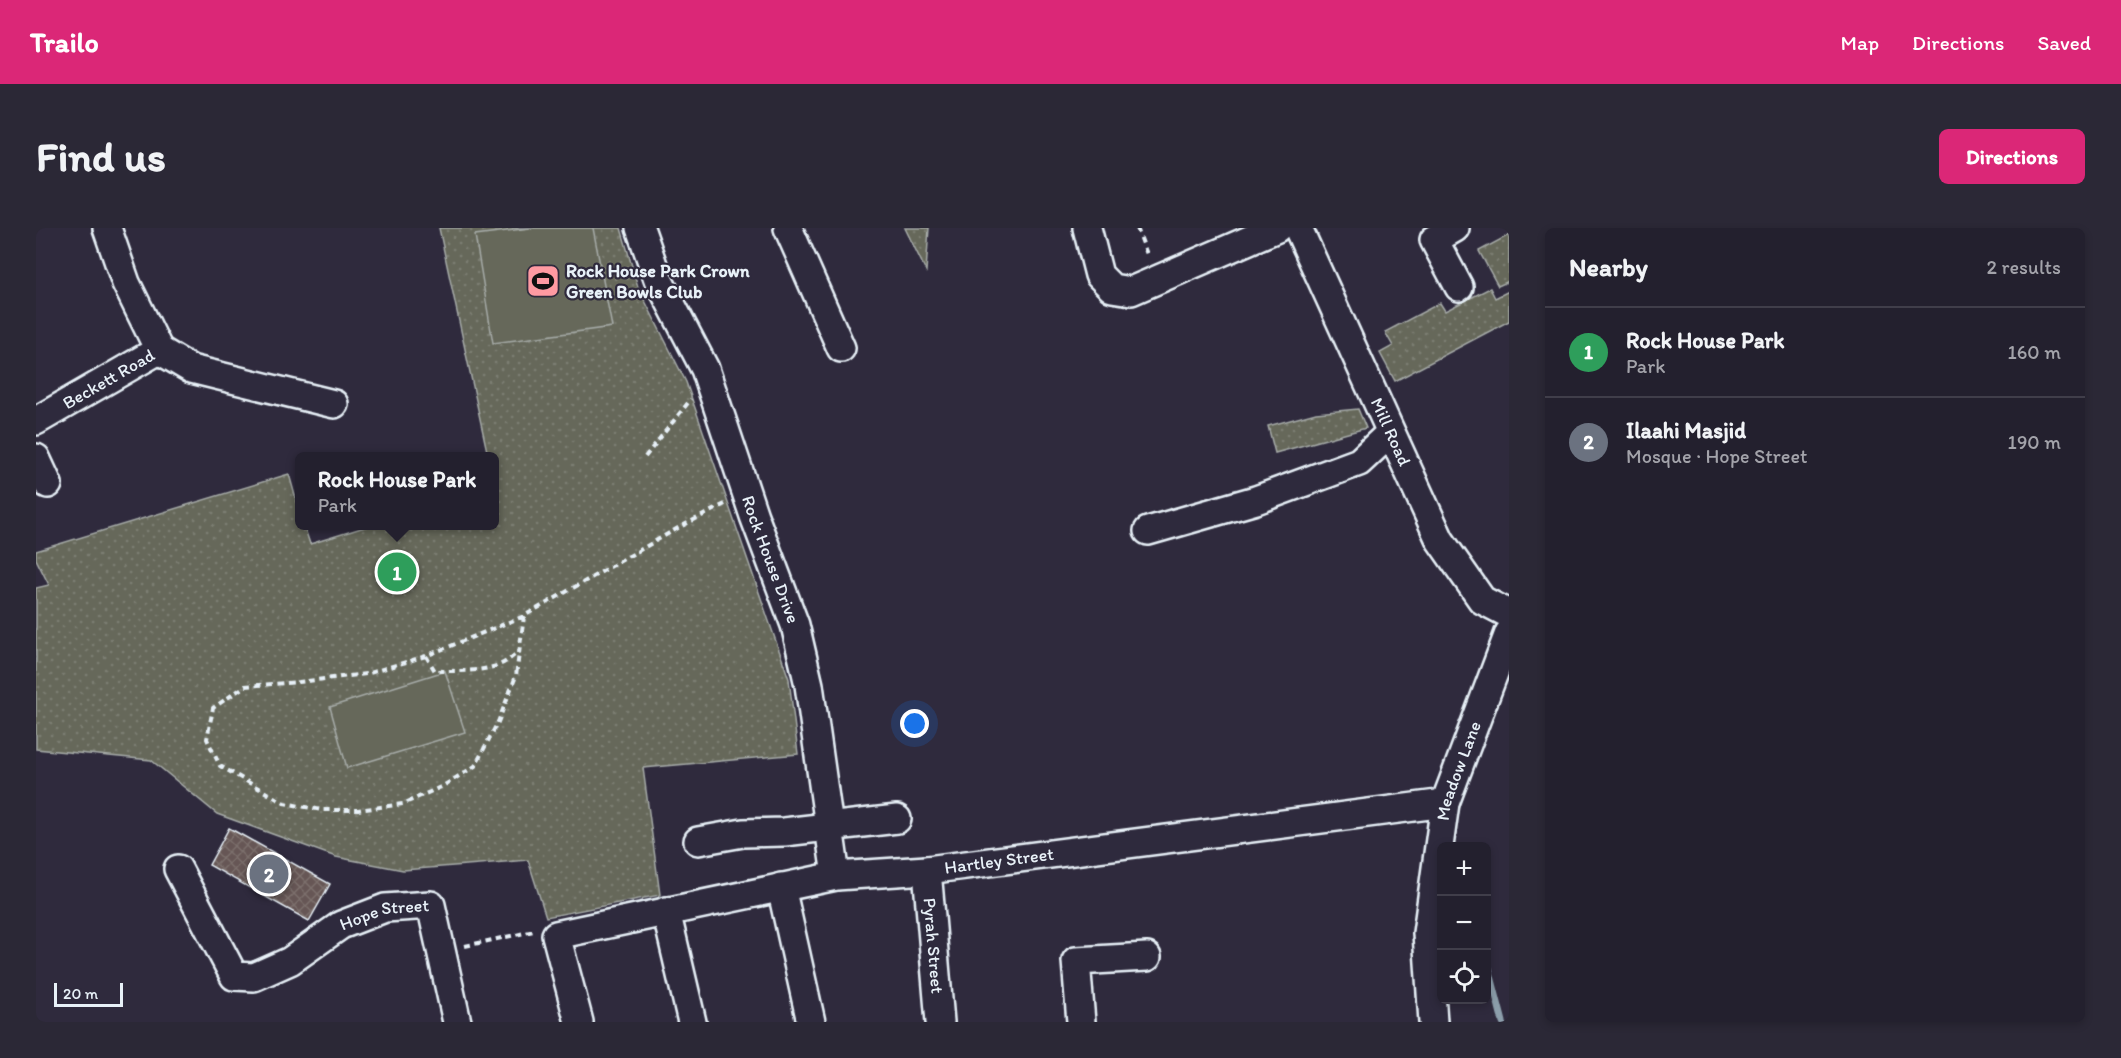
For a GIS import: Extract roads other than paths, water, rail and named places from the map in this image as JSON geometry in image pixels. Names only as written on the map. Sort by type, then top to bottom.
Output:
[{"type":"street","name":"Beckett Road","points":[[36,421],[159,350],[126,283],[107,228]]},
{"type":"street","name":"Rock House Drive","points":[[640,228],[658,279],[706,373],[795,625],[809,685],[836,876]]},
{"type":"street","points":[[788,228],[842,348]]},
{"type":"street","points":[[1088,228],[1099,275],[1112,288],[1131,291],[1276,228]]},
{"type":"street","name":"Mill Road","points":[[1298,228],[1440,540],[1482,600],[1509,614]]},
{"type":"street","points":[[1455,228],[1434,240],[1459,287]]},
{"type":"street","points":[[159,350],[191,369],[334,404]]},
{"type":"street","points":[[1148,531],[1256,500],[1359,462],[1390,433]]},
{"type":"street","points":[[36,458],[48,484]]},
{"type":"street","name":"Meadow Lane","points":[[1433,1022],[1427,933],[1445,803],[1509,633]]},
{"type":"street","name":"Hartley Street","points":[[579,1022],[556,935],[836,876],[927,870],[1445,803]]},
{"type":"street","points":[[699,841],[743,833],[784,832],[897,819]]},
{"type":"street","name":"Hope Street","points":[[178,869],[234,976],[254,977],[290,962],[341,925],[385,908],[431,905],[457,1022]]},
{"type":"street","name":"Pyrah Street","points":[[927,870],[940,1022]]},
{"type":"street","points":[[781,887],[811,1022]]},
{"type":"street","points":[[666,911],[692,1022]]},
{"type":"street","points":[[1081,1022],[1076,961],[1147,957]]},
{"type":"waterway","points":[[1491,976],[1503,1022]]},
{"type":"place","name":"Rock House Park Crown Green Bowls Club","points":[[543,281]]},
{"type":"place","name":"Rock House Park","points":[[397,572]]},
{"type":"place","name":"Ilaahi Masjid","points":[[269,874]]}]
